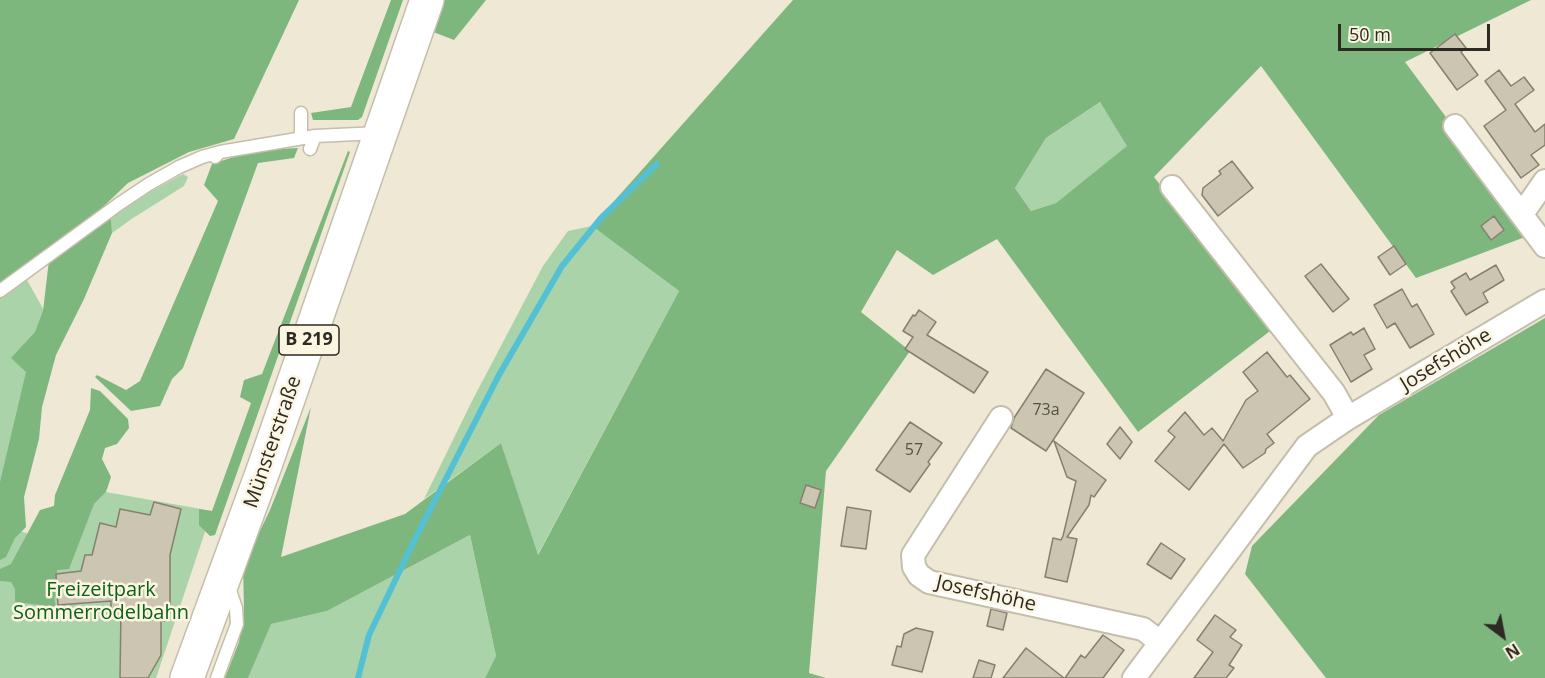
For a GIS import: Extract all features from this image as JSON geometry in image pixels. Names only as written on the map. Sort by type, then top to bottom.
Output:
[{"type":"main road","name":"Münsterstraße","points":[[187,678],[264,468],[427,0]]},
{"type":"street","points":[[1455,126],[1545,246]]},
{"type":"street","points":[[1522,214],[1545,181]]},
{"type":"street","points":[[1172,187],[1334,393],[1348,418]]},
{"type":"street","name":"Josefshöhe","points":[[1134,678],[1307,446],[1348,418],[1545,301]]},
{"type":"street","name":"Josefshöhe","points":[[1001,418],[913,555],[914,567],[919,575],[929,582],[1143,629],[1161,642]]},
{"type":"lane","points":[[301,113],[301,138]]},
{"type":"lane","points":[[0,291],[149,184],[202,157],[315,136],[380,133]]},
{"type":"lane","points":[[310,149],[315,136]]},
{"type":"lane","points":[[209,162],[220,152]]},
{"type":"lane","points":[[217,678],[237,624],[236,608],[225,576]]},
{"type":"green space","points":[[0,0],[299,0],[234,139],[189,152],[128,183],[27,280],[0,299]]},
{"type":"green space","points":[[391,0],[403,0],[362,117],[358,120],[313,120],[311,113],[351,107]]},
{"type":"green space","points":[[442,0],[486,0],[454,40],[428,30]]},
{"type":"green space","points":[[793,0],[1531,0],[1405,62],[1533,234],[1416,278],[1261,66],[1154,177],[1274,328],[1138,432],[997,239],[933,275],[897,250],[861,312],[910,351],[826,471],[809,673],[826,678],[485,678],[496,656],[470,535],[327,611],[271,624],[248,678],[225,678],[239,642],[244,609],[243,566],[270,510],[311,407],[281,557],[405,514],[501,443],[538,555],[679,291],[592,226]],"holes":[[[1100,102],[1127,146],[1056,203],[1031,211],[1015,188],[1046,138]]]},
{"type":"green space","points":[[1100,102],[1128,146],[1056,203],[1031,211],[1015,188],[1046,138]]},
{"type":"green space","points":[[298,148],[294,158],[258,163],[183,368],[172,379],[160,406],[131,411],[95,377],[97,375],[126,390],[140,381],[218,201],[204,185],[212,164],[255,150]]},
{"type":"green space","points":[[348,151],[350,152],[215,535],[210,536],[199,525],[199,509],[212,511],[251,403],[240,397],[244,380],[262,374]]},
{"type":"green space","points":[[183,174],[188,177],[184,186],[112,233],[111,217]]},
{"type":"green space","points":[[111,217],[112,233],[84,299],[56,355],[42,407],[39,439],[24,497],[26,527],[15,538],[6,557],[0,560],[0,482],[26,372],[11,358],[35,332],[43,311],[49,260]]},
{"type":"green space","points":[[592,226],[679,291],[537,556],[501,443],[424,499],[472,401],[543,266],[568,231]]},
{"type":"green space","name":"Freizeitpark Sommerrodelbahn","points":[[27,280],[52,325],[9,527],[54,543],[106,492],[212,511],[156,678],[0,678],[0,299]]},
{"type":"green space","points":[[1545,318],[1545,678],[1326,678],[1245,574],[1252,546],[1379,415]]},
{"type":"green space","points":[[91,388],[100,391],[128,419],[129,428],[117,444],[105,448],[102,459],[111,477],[106,492],[94,504],[69,569],[57,570],[58,597],[54,597],[56,607],[15,602],[15,589],[11,582],[0,581],[0,569],[11,564],[40,510],[54,506],[55,495],[90,410]]},
{"type":"green space","points":[[470,535],[496,656],[485,678],[248,678],[270,624],[327,611]]},
{"type":"building","points":[[1455,34],[1466,48],[1461,52],[1478,75],[1457,90],[1430,53]]},
{"type":"building","points":[[1499,70],[1511,86],[1524,77],[1534,90],[1515,104],[1535,132],[1545,124],[1545,145],[1531,155],[1539,165],[1521,178],[1484,126],[1506,110],[1485,81]]},
{"type":"building","points":[[1232,161],[1253,188],[1218,216],[1202,195],[1203,188],[1221,174],[1219,171]]},
{"type":"building","points":[[1494,216],[1504,230],[1491,240],[1481,226]]},
{"type":"building","points":[[1394,246],[1406,264],[1390,275],[1378,257]]},
{"type":"building","points":[[1321,264],[1349,299],[1333,312],[1305,276]]},
{"type":"building","points":[[1496,265],[1504,280],[1483,293],[1488,302],[1466,315],[1451,291],[1455,288],[1451,282],[1466,273],[1470,280]]},
{"type":"building","points":[[1402,289],[1412,307],[1417,304],[1434,334],[1410,348],[1395,323],[1387,328],[1374,305]]},
{"type":"building","points":[[919,310],[936,322],[927,335],[988,372],[974,393],[905,349],[913,337],[903,331]]},
{"type":"building","points":[[1364,328],[1375,349],[1364,355],[1372,369],[1351,382],[1330,345],[1351,332],[1353,335]]},
{"type":"building","points":[[1267,352],[1287,377],[1290,375],[1310,399],[1267,434],[1274,443],[1266,449],[1265,453],[1243,468],[1224,444],[1189,490],[1155,461],[1175,437],[1168,431],[1185,412],[1204,435],[1212,428],[1223,441],[1246,400],[1258,391],[1243,372]]},
{"type":"building","points":[[1046,369],[1084,393],[1046,451],[1011,428],[1014,418]]},
{"type":"building","points":[[910,422],[942,443],[910,492],[876,470]]},
{"type":"building","points":[[1120,427],[1132,442],[1120,459],[1107,444]]},
{"type":"building","points":[[1054,441],[1106,480],[1094,497],[1091,495],[1089,505],[1067,537],[1077,539],[1067,582],[1045,577],[1053,538],[1061,540],[1063,536],[1076,481],[1067,477]]},
{"type":"building","points":[[806,485],[821,490],[815,508],[800,503]]},
{"type":"building","points":[[154,502],[181,509],[170,555],[170,613],[166,613],[166,621],[161,621],[161,655],[148,678],[120,678],[121,608],[111,609],[111,601],[58,605],[56,574],[81,571],[85,555],[92,555],[100,523],[116,527],[120,509],[150,515]]},
{"type":"building","points":[[847,507],[871,511],[866,549],[841,546]]},
{"type":"building","points":[[1161,543],[1185,559],[1171,579],[1147,564]]},
{"type":"building","points":[[991,609],[1007,613],[1003,630],[987,626]]},
{"type":"building","points":[[1215,615],[1236,630],[1230,637],[1242,645],[1229,665],[1234,668],[1226,678],[1194,678],[1213,652],[1197,640]]},
{"type":"building","points":[[916,628],[933,632],[922,672],[892,665],[897,646],[901,647],[904,634]]},
{"type":"building","points":[[1103,635],[1124,650],[1103,678],[1065,678],[1081,655],[1085,658]]},
{"type":"building","points":[[1026,648],[1064,678],[1003,678]]},
{"type":"building","points":[[979,660],[995,665],[991,678],[973,678]]},
{"type":"waterway","points":[[358,678],[369,635],[414,541],[499,375],[562,266],[601,218],[657,164]]}]
